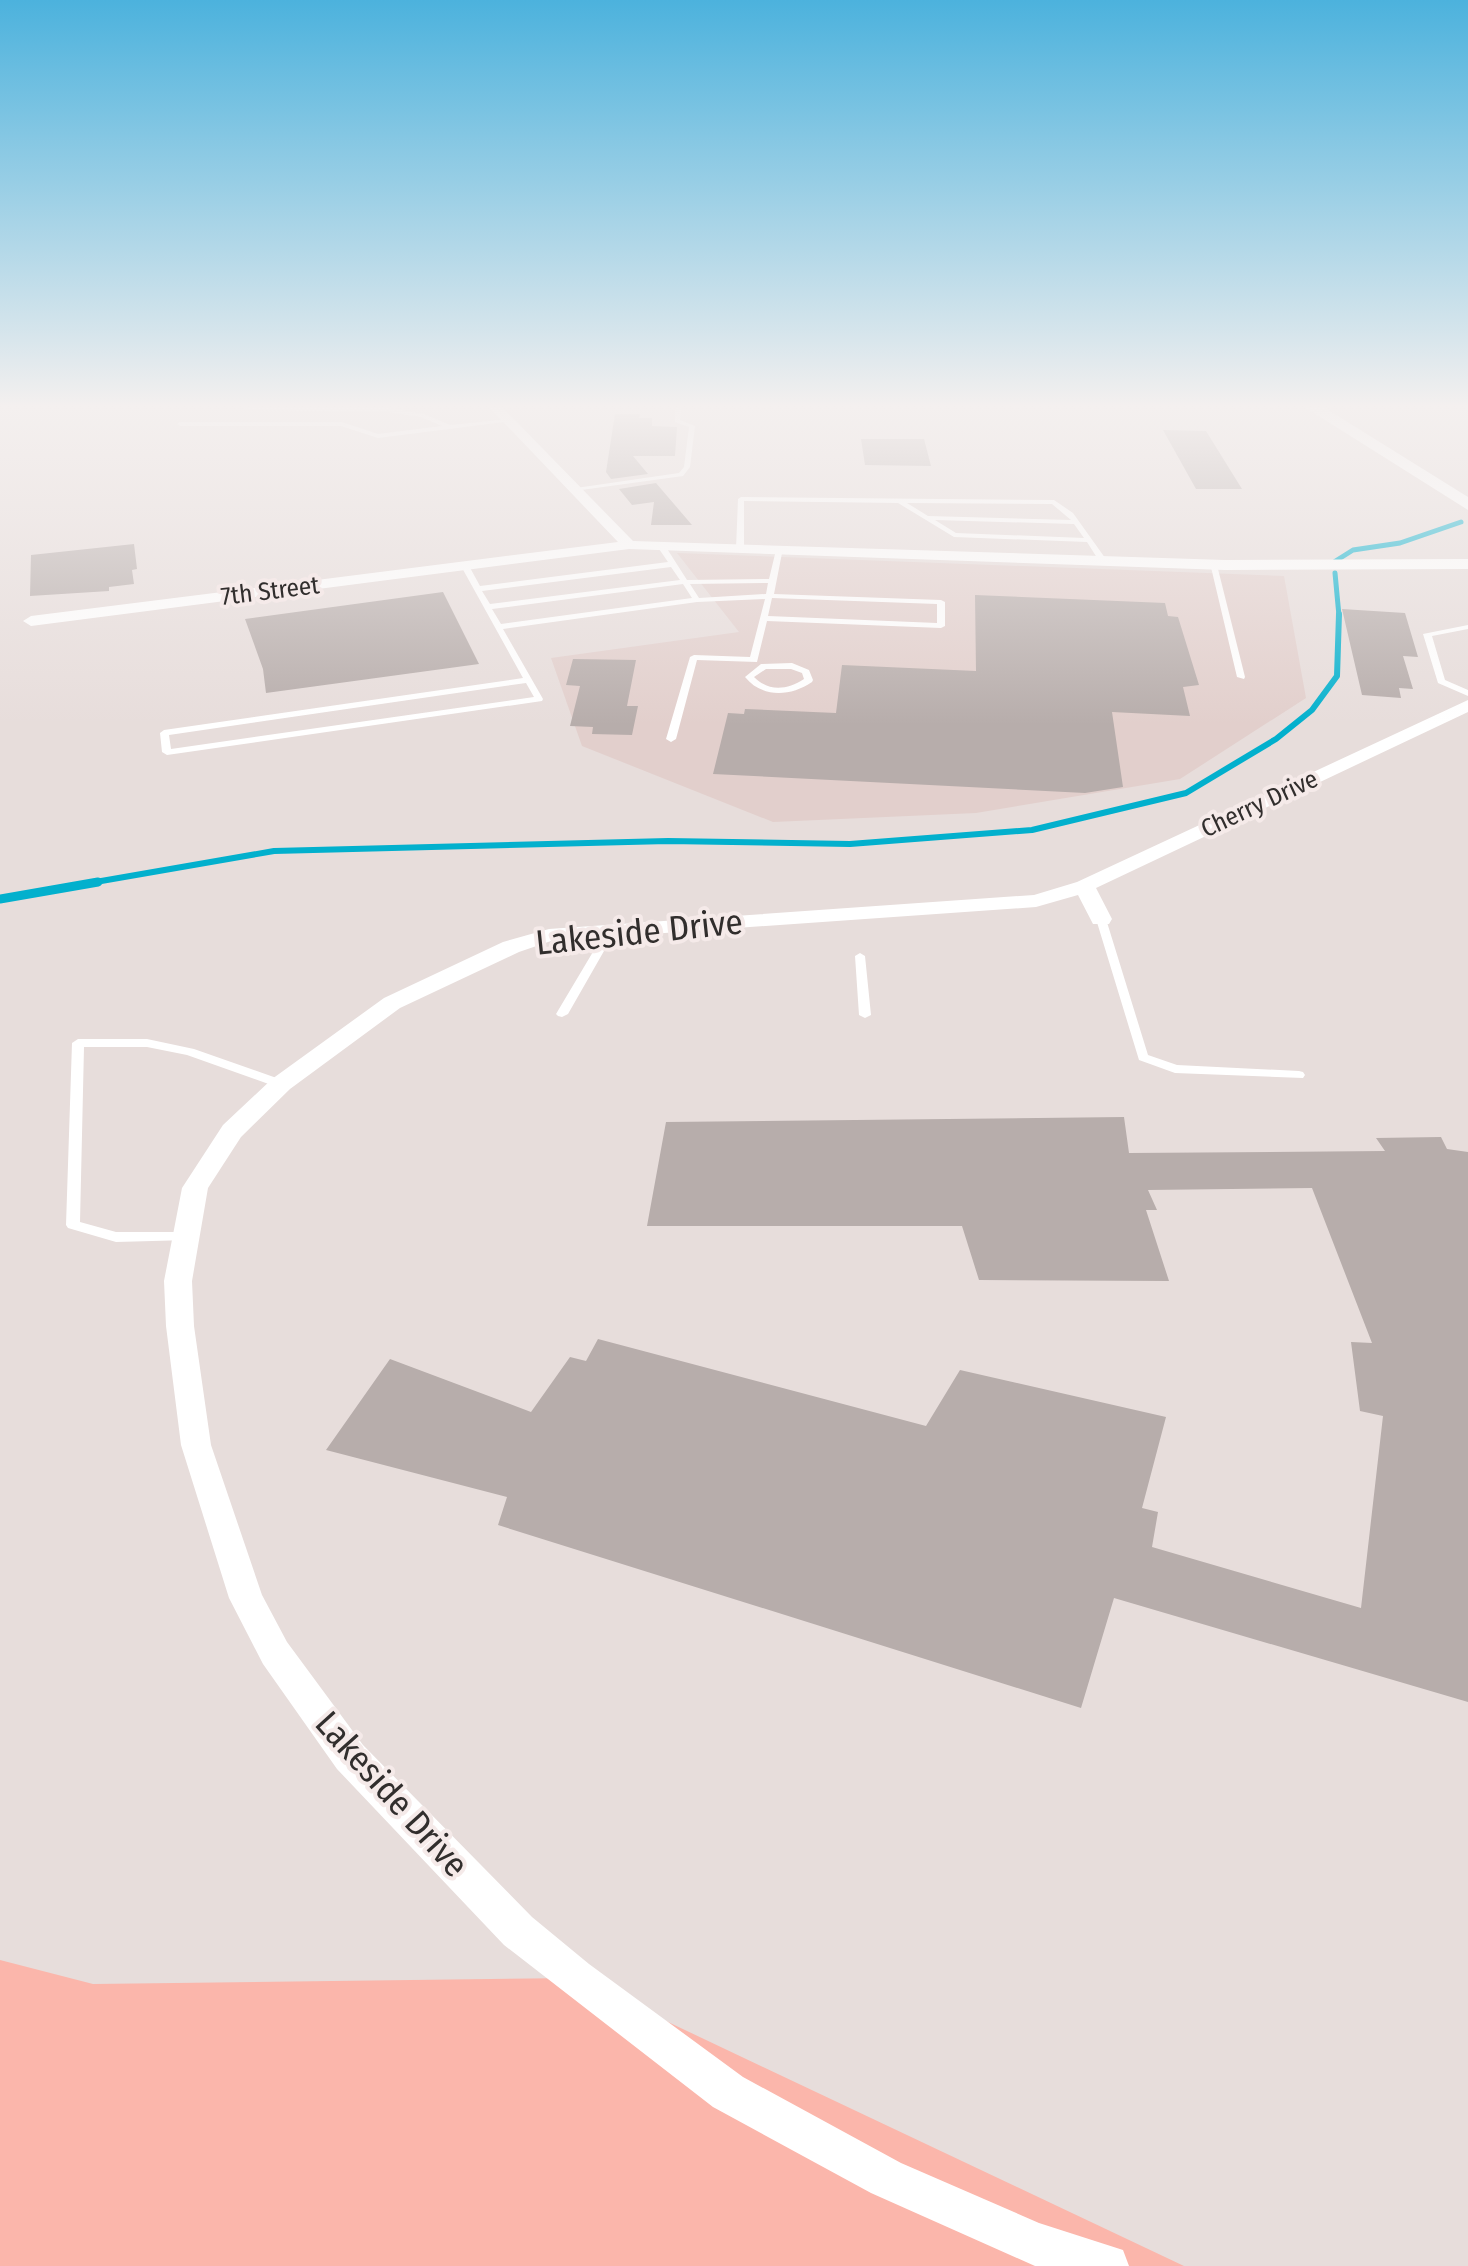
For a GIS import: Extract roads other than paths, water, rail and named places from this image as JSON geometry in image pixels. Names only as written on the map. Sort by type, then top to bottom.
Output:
[{"type":"street","points":[[599,514],[629,545]]},
{"type":"street","name":"7th Street","points":[[31,620],[629,545],[1334,568],[1468,564]]},
{"type":"street","name":"Cherry Drive","points":[[1084,886],[1468,705]]},
{"type":"street","points":[[1084,886],[1101,919]]},
{"type":"street","name":"Lakeside Drive","points":[[1084,886],[1036,901],[549,935],[512,947],[392,1003],[282,1084],[232,1131],[195,1188],[178,1281],[196,1445],[246,1598],[276,1653],[350,1757],[518,1931],[728,2092],[886,2178],[1036,2244],[1107,2266]]},
{"type":"lane","points":[[740,549],[741,514]]},
{"type":"lane","points":[[920,514],[954,536],[1089,540]]},
{"type":"lane","points":[[1067,514],[1104,562]]},
{"type":"lane","points":[[927,518],[1076,522]]},
{"type":"lane","points":[[661,546],[697,600]]},
{"type":"lane","points":[[754,660],[780,550]]},
{"type":"lane","points":[[478,589],[673,564]]},
{"type":"lane","points":[[1213,565],[1241,677]]},
{"type":"lane","points":[[465,566],[539,699],[167,752],[164,733],[528,680]]},
{"type":"lane","points":[[487,606],[684,582],[773,580]]},
{"type":"lane","points":[[498,627],[697,600],[770,596],[941,602],[941,626],[764,618]]},
{"type":"lane","points":[[1468,627],[1427,634],[1441,681],[1468,694]]},
{"type":"lane","points":[[671,740],[694,657],[792,666],[806,672],[809,680],[790,690],[762,688],[750,676],[764,666]]},
{"type":"lane","points":[[1101,919],[1143,1057],[1175,1069],[1299,1075]]},
{"type":"lane","points":[[562,1014],[604,948],[611,930]]},
{"type":"lane","points":[[860,956],[865,1015]]},
{"type":"lane","points":[[184,1237],[116,1237],[74,1225],[78,1043],[146,1043],[190,1052],[282,1084]]},
{"type":"waterway","points":[[1334,562],[1353,550],[1400,543],[1461,522]]},
{"type":"waterway","points":[[1335,573],[1339,615]]},
{"type":"waterway","points":[[84,884],[274,851],[668,841],[850,844],[1032,830],[1186,793],[1276,739],[1312,710],[1337,676],[1339,615]]},
{"type":"waterway","points":[[0,899],[98,882]]}]
